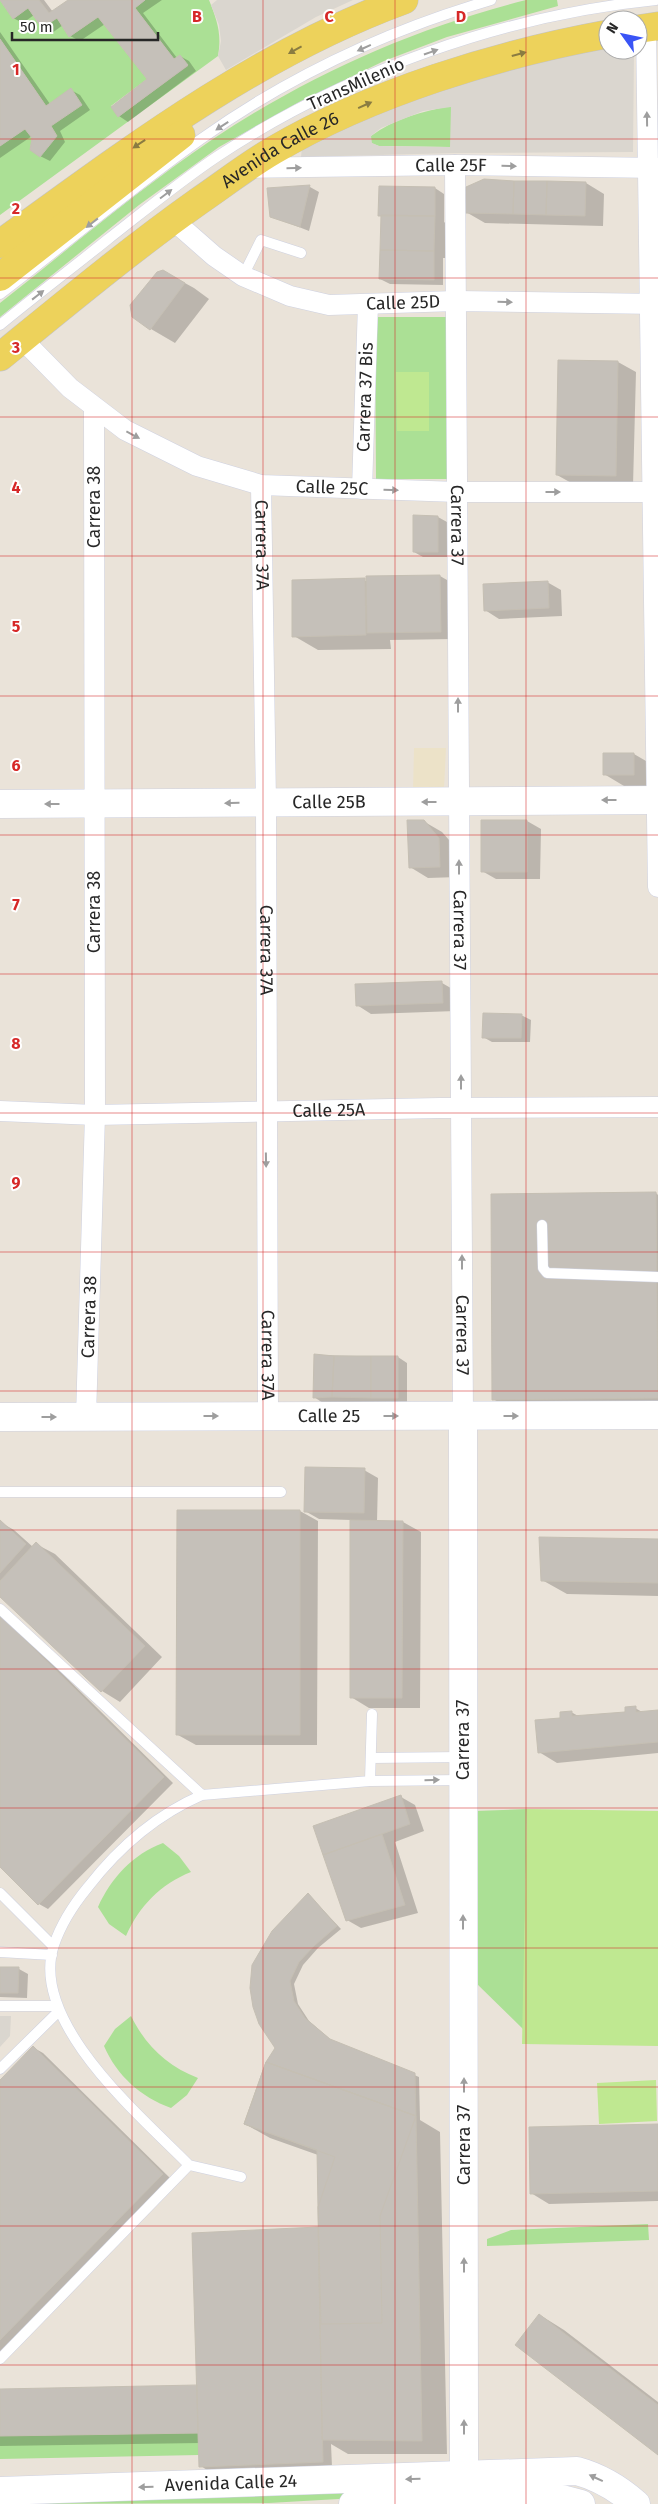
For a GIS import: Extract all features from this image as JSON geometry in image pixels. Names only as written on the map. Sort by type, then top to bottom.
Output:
[{"type":"main road","points":[[0,244],[134,147],[194,107],[270,64],[358,18],[404,0]]},
{"type":"main road","name":"Avenida Calle 26","points":[[0,357],[11,332],[245,168],[322,124],[375,101],[489,62],[598,36]]},
{"type":"main road","points":[[0,276],[270,64]]},
{"type":"street","points":[[648,50],[653,168],[658,887]]},
{"type":"street","name":"Calle 25F","points":[[245,168],[455,165],[653,168]]},
{"type":"street","name":"Carrera 37","points":[[455,165],[463,1416],[464,2462],[459,2494]]},
{"type":"street","name":"Calle 25D","points":[[173,220],[214,256],[243,276],[290,296],[329,305],[456,302],[654,304]]},
{"type":"street","name":"Carrera 37 Bis","points":[[362,489],[368,304]]},
{"type":"street","name":"Calle 25C","points":[[11,332],[70,388],[125,430],[161,450],[197,466],[261,485],[457,492],[655,492]]},
{"type":"street","name":"Carrera 38","points":[[86,1417],[95,1115],[94,407]]},
{"type":"street","name":"Carrera 37A","points":[[261,485],[266,803],[265,1111],[268,1416]]},
{"type":"street","name":"Calle 25B","points":[[0,804],[657,800]]},
{"type":"street","name":"Calle 25A","points":[[0,1110],[95,1115],[461,1108],[658,1107]]},
{"type":"street","name":"Calle 25","points":[[0,1417],[658,1415]]},
{"type":"street","points":[[352,2504],[459,2494],[577,2471],[590,2474],[610,2484],[636,2504]]},
{"type":"street","name":"Avenida Calle 24","points":[[0,2491],[459,2494]]},
{"type":"street","points":[[459,2494],[562,2499],[581,2504]]},
{"type":"lane","name":"TransMilenio","points":[[0,294],[201,139],[267,96],[331,62],[435,16],[491,0]]},
{"type":"lane","name":"TransMilenio","points":[[11,332],[162,197],[218,156],[334,91],[431,51],[542,19],[606,5],[656,0]]},
{"type":"lane","points":[[243,276],[261,240],[301,253]]},
{"type":"lane","points":[[542,1225],[543,1268],[547,1273],[658,1277]]},
{"type":"lane","points":[[0,1492],[281,1492]]},
{"type":"lane","points":[[0,1609],[202,1795]]},
{"type":"lane","points":[[370,1781],[372,1714]]},
{"type":"lane","points":[[371,1758],[463,1768]]},
{"type":"lane","points":[[241,2177],[189,2165],[95,2067],[58,2008],[51,1976],[53,1950],[77,1900],[112,1860],[154,1821],[177,1806],[202,1795],[370,1781],[463,1768]]},
{"type":"lane","points":[[0,1893],[53,1950]]},
{"type":"lane","points":[[0,1952],[53,1950]]},
{"type":"lane","points":[[0,2006],[58,2008]]},
{"type":"lane","points":[[0,2069],[58,2008]]},
{"type":"lane","points":[[0,2359],[189,2165]]},
{"type":"shaded area","points":[[217,0],[353,0],[316,17],[226,70],[218,56],[221,41],[219,25],[211,5]]},
{"type":"shaded area","points":[[598,49],[598,60],[634,60],[633,152],[455,153],[301,157],[302,147],[406,100],[501,71]],"holes":[[[451,107],[450,147],[379,146],[372,143],[371,136],[381,128],[423,111]]]},
{"type":"shaded area","points":[[414,748],[446,748],[444,789],[413,792]]},
{"type":"shaded area","points":[[0,2016],[11,2016],[10,2036],[0,2047]]},
{"type":"green space","points":[[0,0],[13,19],[28,8],[42,28],[57,18],[69,37],[98,17],[147,79],[111,106],[118,117],[188,66],[180,55],[174,59],[135,8],[145,0],[209,0],[218,27],[218,56],[0,215],[0,146],[25,129],[32,138],[30,150],[56,136],[51,126],[71,89],[46,106],[0,39]]},
{"type":"green space","points":[[526,0],[557,0],[558,6],[447,37],[384,61],[301,101],[219,147],[139,205],[0,317],[0,303],[158,178],[249,116],[325,74],[403,39],[484,11]]},
{"type":"green space","points":[[451,106],[451,147],[379,146],[371,143],[371,136],[399,120],[430,110]]},
{"type":"green space","points":[[375,317],[450,317],[450,479],[376,479]]},
{"type":"green space","points":[[396,372],[429,372],[429,431],[397,431]]},
{"type":"green space","points":[[527,1809],[523,2029],[475,1982],[475,1811]]},
{"type":"green space","points":[[527,1809],[658,1811],[658,2046],[522,2044]]},
{"type":"green space","points":[[163,1843],[179,1856],[191,1872],[170,1883],[152,1897],[137,1915],[126,1936],[109,1924],[98,1907],[109,1886],[124,1868],[142,1854]]},
{"type":"green space","points":[[131,2016],[143,2037],[158,2054],[198,2078],[187,2095],[171,2108],[150,2098],[131,2084],[116,2067],[104,2046],[115,2029]]},
{"type":"green space","points":[[656,2080],[657,2121],[599,2124],[597,2083]]},
{"type":"green space","points":[[648,2224],[649,2240],[487,2246],[487,2239],[511,2230]]},
{"type":"green space","points":[[198,2433],[199,2455],[0,2459],[0,2436]]},
{"type":"green space","points":[[407,2489],[408,2495],[269,2503],[0,2504]]},
{"type":"building","points":[[0,0],[39,0],[49,13],[68,0],[145,0],[135,8],[174,59],[180,55],[188,65],[118,117],[111,107],[147,79],[98,17],[69,37],[57,18],[42,28],[28,8],[13,19]]},
{"type":"building","points":[[0,39],[46,106],[71,88],[82,105],[51,126],[57,136],[40,157],[30,150],[32,138],[25,129],[0,146]]},
{"type":"building","points":[[484,179],[514,181],[513,214],[465,213],[466,187]]},
{"type":"building","points":[[514,181],[547,181],[546,215],[513,214]]},
{"type":"building","points":[[547,181],[586,182],[585,216],[546,215]]},
{"type":"building","points":[[310,185],[300,227],[270,217],[267,188]]},
{"type":"building","points":[[379,186],[435,187],[435,216],[378,216]]},
{"type":"building","points":[[381,215],[435,216],[434,251],[380,250]]},
{"type":"building","points":[[380,250],[434,251],[434,280],[379,279]]},
{"type":"building","points":[[163,270],[185,283],[150,330],[132,317],[130,305],[157,272]]},
{"type":"building","points":[[558,360],[618,361],[616,476],[556,475]]},
{"type":"building","points":[[413,515],[438,516],[438,552],[413,552]]},
{"type":"building","points":[[440,575],[441,632],[367,633],[366,576]]},
{"type":"building","points":[[365,578],[366,635],[292,637],[292,580]]},
{"type":"building","points":[[548,581],[549,608],[484,611],[483,584]]},
{"type":"building","points":[[603,753],[634,753],[634,775],[603,775]]},
{"type":"building","points":[[407,820],[424,820],[439,838],[440,867],[409,868]]},
{"type":"building","points":[[481,820],[527,820],[527,872],[481,872]]},
{"type":"building","points":[[442,981],[443,1003],[356,1006],[355,984]]},
{"type":"building","points":[[483,1013],[522,1014],[521,1038],[482,1038]]},
{"type":"building","points":[[656,1192],[658,1398],[492,1400],[491,1194]]},
{"type":"building","points":[[314,1354],[334,1356],[332,1397],[313,1398]]},
{"type":"building","points":[[334,1356],[371,1356],[371,1398],[332,1397]]},
{"type":"building","points":[[371,1356],[398,1356],[398,1398],[371,1398]]},
{"type":"building","points":[[305,1467],[365,1468],[364,1513],[304,1512]]},
{"type":"building","points":[[177,1510],[300,1510],[300,1735],[176,1735]]},
{"type":"building","points":[[0,1520],[26,1544],[0,1573]]},
{"type":"building","points":[[350,1520],[403,1521],[402,1698],[350,1698]]},
{"type":"building","points":[[539,1537],[658,1539],[658,1583],[541,1581]]},
{"type":"building","points":[[36,1542],[145,1646],[101,1692],[0,1597],[0,1581]]},
{"type":"building","points":[[0,1615],[164,1777],[38,1905],[0,1867]]},
{"type":"building","points":[[636,1706],[636,1712],[658,1710],[658,1742],[538,1753],[535,1720],[560,1718],[560,1712],[572,1711],[572,1716],[625,1712],[625,1707]]},
{"type":"building","points":[[401,1795],[410,1824],[323,1855],[313,1826]]},
{"type":"building","points":[[382,1834],[405,1905],[346,1921],[323,1855]]},
{"type":"building","points":[[308,1893],[337,1926],[299,1962],[290,1981],[294,2001],[305,2018],[330,2039],[415,2073],[416,2116],[266,2062],[275,2048],[259,2024],[253,2007],[250,1988],[252,1965],[272,1931]]},
{"type":"building","points":[[0,1967],[19,1967],[18,1993],[0,1993]]},
{"type":"building","points":[[33,2046],[163,2174],[0,2340],[0,2080]]},
{"type":"building","points":[[266,2062],[416,2116],[380,2216],[382,2323],[321,2324],[318,2207],[335,2157],[244,2124]]},
{"type":"building","points":[[266,2062],[416,2116],[422,2441],[322,2440],[317,2150],[244,2124]]},
{"type":"building","points":[[658,2124],[658,2191],[530,2194],[529,2127]]},
{"type":"building","points":[[318,2227],[323,2462],[199,2467],[192,2233]]},
{"type":"building","points":[[539,2314],[658,2405],[658,2455],[515,2345]]},
{"type":"building","points":[[197,2385],[198,2433],[0,2436],[0,2389]]}]
